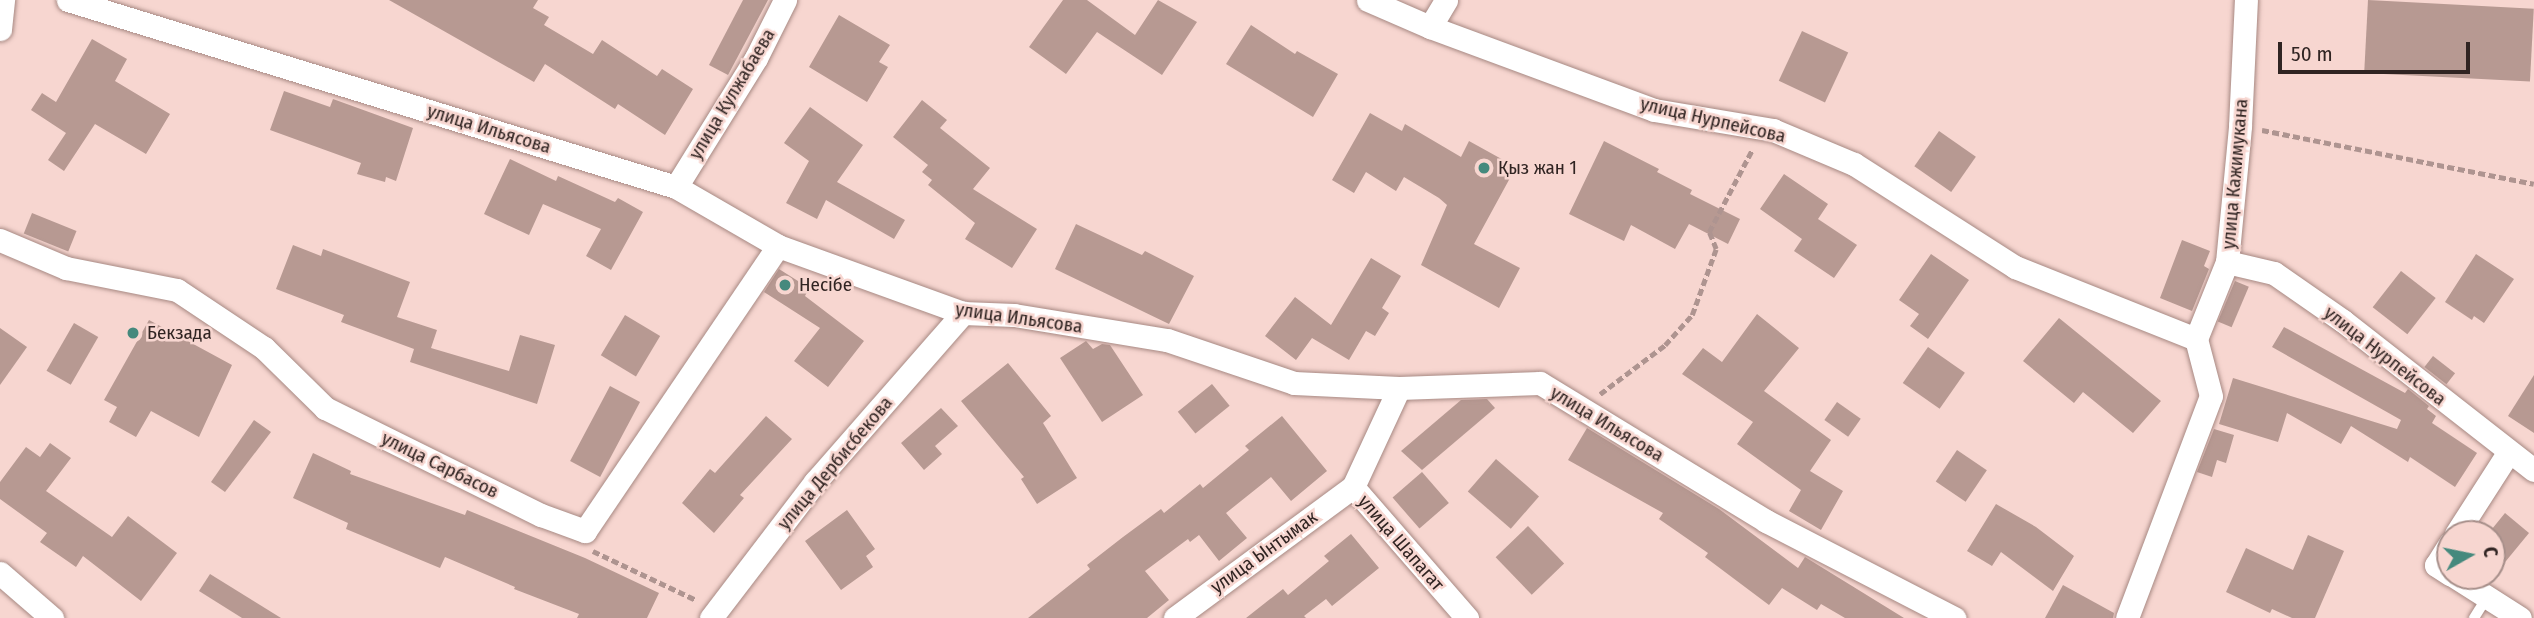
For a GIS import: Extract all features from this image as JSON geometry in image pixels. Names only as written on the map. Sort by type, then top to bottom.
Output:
[{"type":"street","points":[[0,29],[4,0]]},
{"type":"street","name":"улица Ильясова","points":[[68,0],[676,187],[778,246],[963,313],[1014,316],[1167,340],[1294,383],[1399,388],[1540,383],[1766,521],[1954,618]]},
{"type":"street","name":"улица Кулжабаева","points":[[676,187],[756,58],[785,0]]},
{"type":"street","name":"улица Нурпейсова","points":[[1368,0],[1430,27],[1654,110],[1766,129],[1854,164],[2015,267],[2196,339]]},
{"type":"street","points":[[1430,27],[1446,0]]},
{"type":"street","name":"улица Кажимукана","points":[[2196,339],[2227,262],[2240,126],[2246,0]]},
{"type":"street","name":"улица Сарбасов","points":[[0,240],[66,268],[177,290],[264,348],[325,408],[541,515],[585,531]]},
{"type":"street","points":[[585,531],[778,246]]},
{"type":"street","name":"улица Нурпейсова","points":[[2227,262],[2274,273],[2343,321],[2508,453],[2534,470]]},
{"type":"street","name":"улица Дербисбекова","points":[[714,614],[815,482],[963,313]]},
{"type":"street","points":[[2127,618],[2211,396],[2196,339]]},
{"type":"street","name":"улица Шапагат","points":[[1399,388],[1353,487],[1467,618]]},
{"type":"street","points":[[2465,520],[2508,453]]},
{"type":"street","name":"улица Ынтымак","points":[[1175,618],[1353,487]]},
{"type":"street","points":[[0,572],[52,618]]},
{"type":"street","points":[[2476,590],[2520,618]]},
{"type":"lane","points":[[2474,618],[2487,597]]},
{"type":"path","points":[[2240,126],[2534,184]]},
{"type":"path","points":[[1583,409],[1617,379],[1665,345],[1692,316],[1716,249],[1709,232],[1743,163],[1766,129]]},
{"type":"path","points":[[585,531],[585,548],[714,614]]},
{"type":"building","points":[[389,0],[538,0],[533,8],[549,17],[544,25],[593,54],[602,40],[657,76],[662,69],[693,89],[665,135],[618,104],[615,109],[545,64],[534,82]]},
{"type":"building","points":[[743,0],[768,0],[728,75],[709,65]]},
{"type":"building","points":[[1063,0],[1087,0],[1135,35],[1158,0],[1197,22],[1162,75],[1097,32],[1066,74],[1029,47]]},
{"type":"building","points":[[2368,0],[2534,9],[2530,82],[2364,73]]},
{"type":"building","points":[[839,15],[890,45],[879,62],[888,67],[867,102],[809,67]]},
{"type":"building","points":[[1251,25],[1295,54],[1297,51],[1338,74],[1313,117],[1226,64]]},
{"type":"building","points":[[1802,31],[1848,53],[1825,102],[1779,81]]},
{"type":"building","points":[[92,39],[127,59],[115,81],[170,114],[146,154],[95,124],[64,171],[48,160],[66,133],[31,110],[42,93],[56,102]]},
{"type":"building","points":[[284,91],[330,107],[333,99],[413,128],[396,181],[386,177],[385,182],[357,174],[361,163],[270,130]]},
{"type":"building","points":[[922,100],[947,120],[940,128],[990,168],[973,189],[1037,229],[1012,268],[965,239],[975,223],[928,185],[932,180],[922,172],[928,165],[893,137]]},
{"type":"building","points":[[810,107],[863,145],[837,182],[905,220],[894,239],[826,200],[817,219],[786,203],[809,161],[784,143]]},
{"type":"building","points":[[1370,113],[1402,131],[1405,124],[1461,157],[1469,141],[1516,167],[1474,244],[1520,268],[1499,308],[1421,265],[1447,205],[1439,198],[1404,177],[1396,191],[1366,172],[1354,193],[1332,180]]},
{"type":"building","points":[[1939,131],[1976,157],[1951,192],[1914,166]]},
{"type":"building","points":[[1604,141],[1659,169],[1657,172],[1692,190],[1690,194],[1740,219],[1728,244],[1689,224],[1675,249],[1631,225],[1624,241],[1569,214]]},
{"type":"building","points":[[510,159],[556,181],[558,176],[615,202],[618,198],[643,212],[611,270],[586,256],[601,229],[543,204],[529,235],[484,214]]},
{"type":"building","points":[[1784,174],[1828,204],[1818,219],[1857,245],[1834,278],[1794,251],[1802,239],[1760,209]]},
{"type":"building","points":[[32,213],[77,231],[68,251],[24,233]]},
{"type":"building","points":[[1076,224],[1142,255],[1145,251],[1194,276],[1169,324],[1055,269]]},
{"type":"building","points":[[2182,240],[2210,251],[2204,266],[2209,269],[2192,311],[2160,298]]},
{"type":"building","points":[[293,245],[321,256],[323,249],[410,282],[397,317],[437,330],[431,348],[509,371],[520,335],[555,345],[537,404],[410,362],[414,349],[341,322],[344,315],[276,289]]},
{"type":"building","points":[[1931,254],[1969,280],[1928,339],[1910,326],[1919,314],[1899,300]]},
{"type":"building","points":[[2476,254],[2514,279],[2484,323],[2474,316],[2472,320],[2445,302]]},
{"type":"building","points":[[1371,258],[1401,276],[1382,308],[1389,313],[1375,336],[1366,331],[1349,360],[1312,338],[1296,360],[1265,336],[1295,297],[1331,325]]},
{"type":"building","points":[[779,269],[809,288],[805,296],[864,341],[828,387],[794,361],[820,328],[764,292]]},
{"type":"building","points":[[2401,271],[2436,298],[2407,334],[2373,307]]},
{"type":"building","points":[[2235,281],[2249,287],[2232,327],[2218,322]]},
{"type":"building","points":[[1757,314],[1799,348],[1764,391],[1831,440],[1810,471],[1843,491],[1821,530],[1789,511],[1801,490],[1737,444],[1753,422],[1682,374],[1703,348],[1722,362]]},
{"type":"building","points":[[625,315],[660,336],[636,376],[601,355]]},
{"type":"building","points":[[2059,318],[2161,401],[2133,433],[2083,392],[2074,403],[2023,361]]},
{"type":"building","points":[[149,320],[232,365],[199,437],[151,411],[136,437],[109,422],[117,407],[104,400]]},
{"type":"building","points":[[74,323],[98,337],[71,385],[47,371]]},
{"type":"building","points":[[2284,327],[2405,393],[2408,389],[2429,406],[2427,409],[2436,416],[2432,423],[2477,453],[2455,487],[2410,457],[2408,462],[2351,426],[2341,444],[2287,413],[2278,442],[2219,424],[2233,378],[2397,429],[2401,420],[2272,347]]},
{"type":"building","points":[[0,328],[27,347],[0,385]]},
{"type":"building","points":[[1086,341],[1093,349],[1102,344],[1110,345],[1143,395],[1102,422],[1060,358]]},
{"type":"building","points":[[1928,347],[1965,373],[1940,409],[1903,383]]},
{"type":"building","points":[[2433,356],[2455,373],[2446,384],[2424,367]]},
{"type":"building","points":[[1008,363],[1051,416],[1043,423],[1077,478],[1037,504],[1021,479],[1024,477],[961,401]]},
{"type":"building","points":[[2534,375],[2534,433],[2508,416]]},
{"type":"building","points":[[1212,384],[1230,406],[1195,433],[1178,412]]},
{"type":"building","points":[[610,386],[640,402],[600,477],[570,461]]},
{"type":"building","points":[[1487,399],[1495,408],[1422,470],[1401,451],[1461,400]]},
{"type":"building","points":[[1837,402],[1861,419],[1848,437],[1824,420]]},
{"type":"building","points":[[941,408],[958,426],[935,446],[942,454],[924,470],[901,443]]},
{"type":"building","points":[[766,416],[792,439],[740,495],[744,498],[714,533],[682,503],[710,469],[715,473]]},
{"type":"building","points":[[1282,416],[1327,471],[1291,501],[1271,477],[1226,513],[1247,538],[1219,561],[1199,535],[1190,542],[1188,539],[1145,571],[1169,600],[1147,618],[1028,618],[1090,569],[1087,565],[1123,537],[1161,509],[1164,513],[1200,484],[1203,488],[1249,450],[1245,446]]},
{"type":"building","points":[[254,420],[271,432],[225,492],[211,482]]},
{"type":"building","points":[[1587,428],[1719,509],[1798,568],[1805,557],[1904,618],[1845,618],[1821,604],[1817,610],[1782,588],[1769,605],[1705,557],[1708,553],[1659,519],[1663,513],[1568,460]]},
{"type":"building","points":[[2214,429],[2234,435],[2226,463],[2217,460],[2212,477],[2197,472]]},
{"type":"building","points":[[50,443],[71,458],[46,491],[112,537],[128,516],[177,553],[141,601],[83,556],[76,567],[40,542],[47,533],[0,499],[0,482],[26,447],[40,457]]},
{"type":"building","points":[[1957,450],[1987,470],[1966,502],[1936,482]]},
{"type":"building","points":[[313,453],[351,471],[350,474],[465,515],[467,510],[585,558],[659,593],[647,618],[577,618],[579,614],[514,589],[515,587],[445,557],[440,568],[346,529],[348,523],[293,498]]},
{"type":"building","points":[[1496,459],[1539,496],[1511,529],[1468,491]]},
{"type":"building","points":[[1422,472],[1449,503],[1419,529],[1393,498]]},
{"type":"building","points":[[1996,504],[2036,527],[2074,556],[2053,591],[2001,552],[1992,566],[1967,551]]},
{"type":"building","points":[[847,510],[875,549],[866,556],[873,567],[841,590],[805,541]]},
{"type":"building","points":[[2505,513],[2529,533],[2506,561],[2506,520],[2499,520]]},
{"type":"building","points":[[1528,526],[1564,563],[1532,595],[1496,557]]},
{"type":"building","points":[[1351,534],[1379,568],[1332,606],[1326,599],[1304,616],[1306,618],[1246,618],[1283,589],[1288,595],[1329,561],[1324,556]]},
{"type":"building","points":[[2308,535],[2344,551],[2315,618],[2292,618],[2272,609],[2270,613],[2226,592],[2246,548],[2293,570]]},
{"type":"building","points":[[210,574],[281,618],[242,618],[199,591]]},
{"type":"building","points":[[2063,585],[2114,613],[2113,618],[2045,618]]},
{"type":"place","name":"Қыз жан 1","points":[[1484,168]]},
{"type":"place","name":"Несібе","points":[[785,285]]},
{"type":"place","name":"Бекзада","points":[[133,333]]}]
